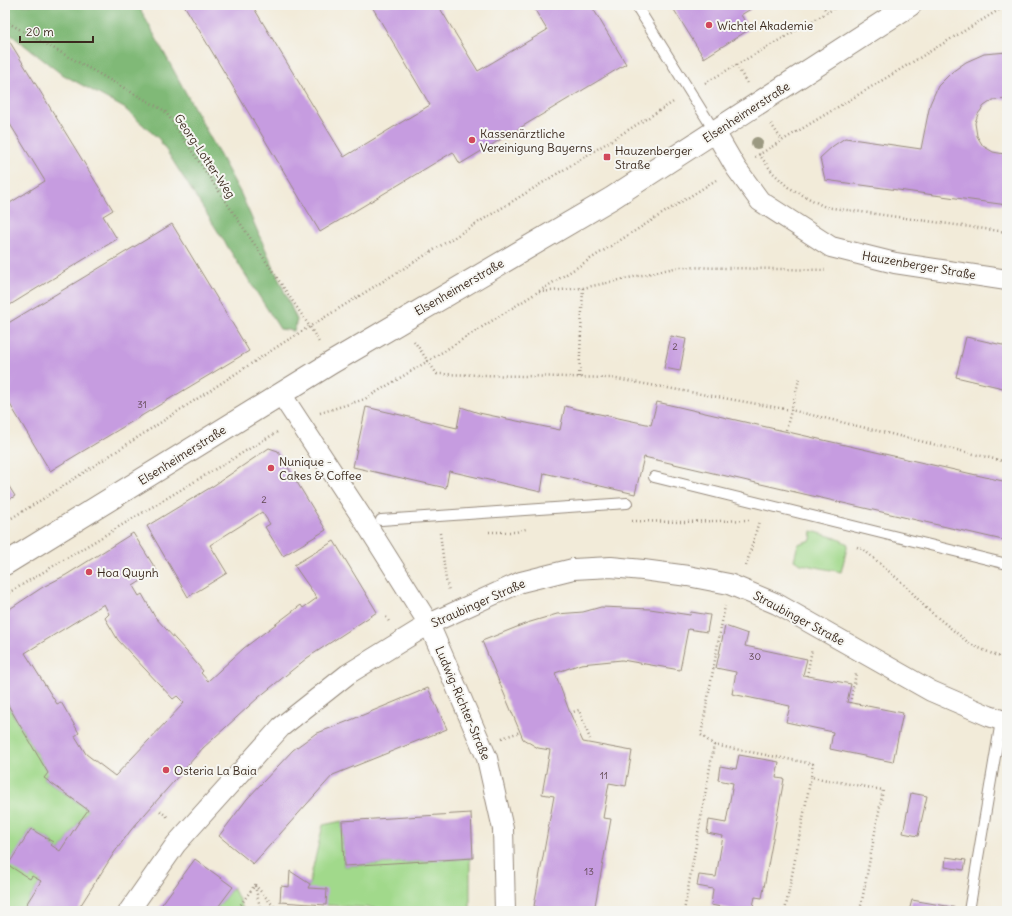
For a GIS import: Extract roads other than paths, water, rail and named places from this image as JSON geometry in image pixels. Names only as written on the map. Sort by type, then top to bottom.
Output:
[{"type":"main road","name":"Elsenheimerstraße","points":[[5,564],[331,363],[612,198],[910,5]]},
{"type":"street","name":"Hauzenberger Straße","points":[[715,132],[736,168],[760,201],[831,247],[895,263],[1007,280]]},
{"type":"street","name":"Ludwig-Richter-Straße","points":[[281,394],[366,522],[430,624],[487,758],[503,829],[505,911]]},
{"type":"street","name":"Straubinger Straße","points":[[129,911],[176,844],[281,727],[348,674],[430,624],[521,582],[573,569],[611,567],[643,570],[688,576],[736,586],[777,604],[931,691],[1004,722]]},
{"type":"lane","points":[[636,5],[715,132]]},
{"type":"lane","points":[[654,477],[1007,564]]},
{"type":"lane","points":[[381,520],[627,502]]},
{"type":"lane","points":[[969,911],[1004,722]]},
{"type":"place","name":"Wichtel Akademie","points":[[709,25]]},
{"type":"place","name":"Kassenärztliche Vereinigung Bayerns","points":[[472,140]]},
{"type":"place","name":"Hauzenberger Straße","points":[[607,157]]},
{"type":"place","name":"Nunique - Cakes & Coffee","points":[[271,468]]},
{"type":"place","name":"Hoa Quynh","points":[[89,572]]},
{"type":"place","name":"Osteria La Baia","points":[[166,770]]}]
